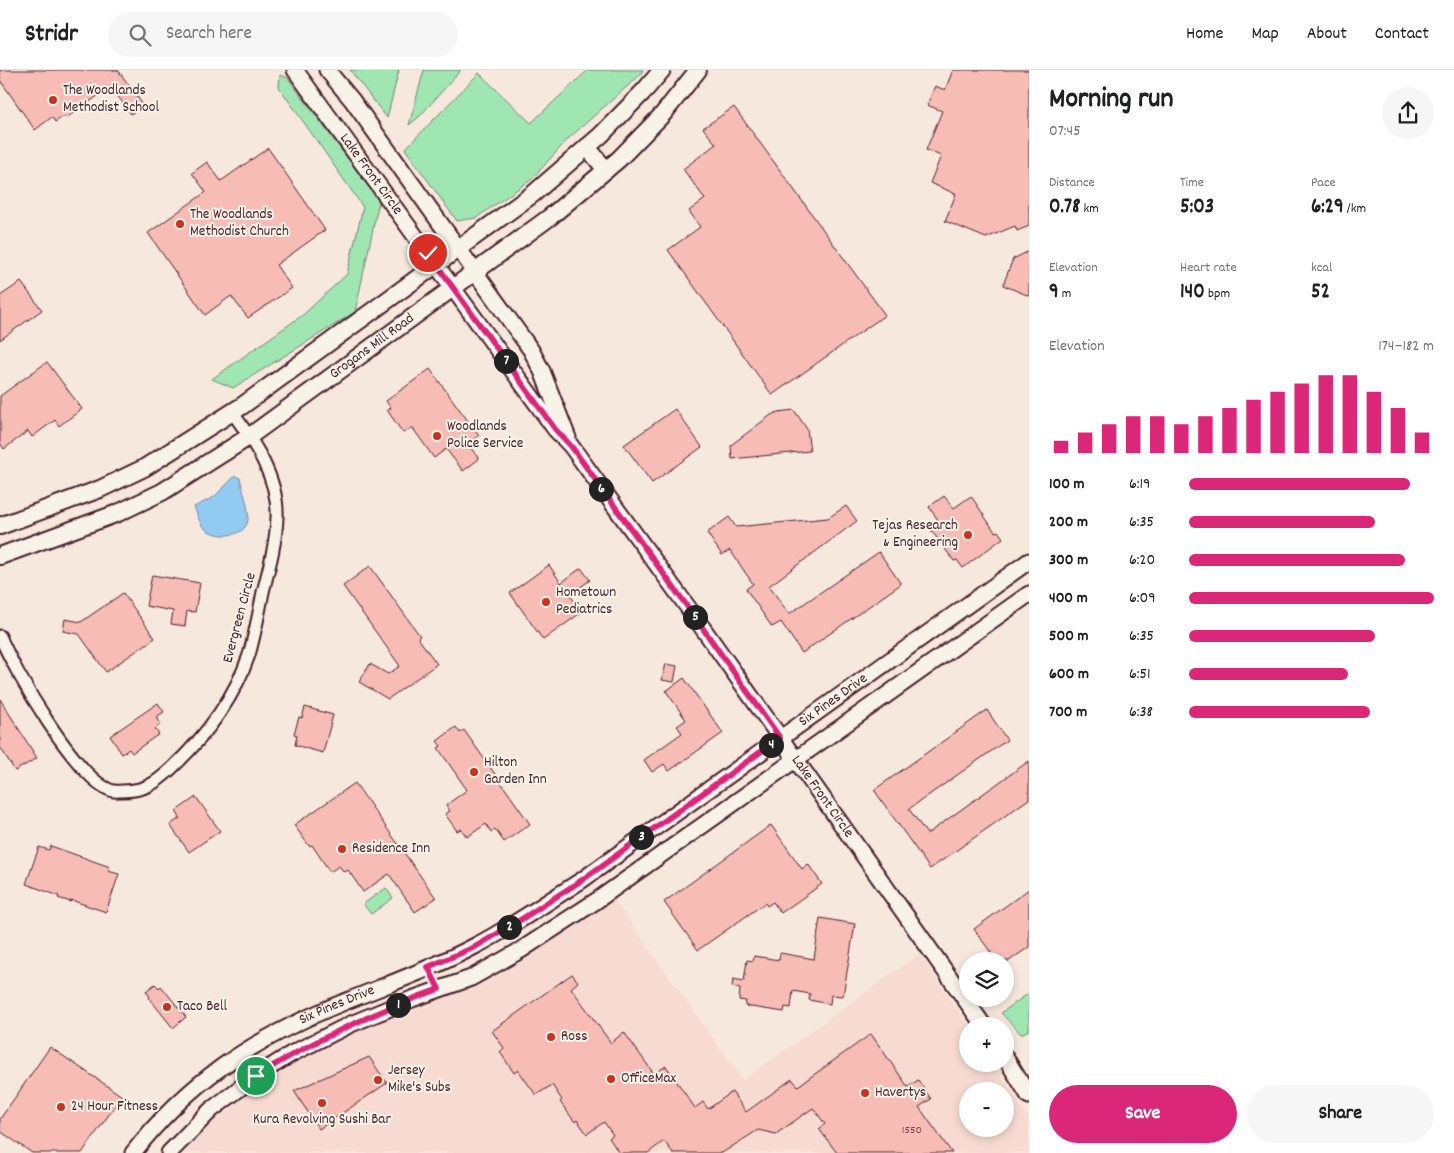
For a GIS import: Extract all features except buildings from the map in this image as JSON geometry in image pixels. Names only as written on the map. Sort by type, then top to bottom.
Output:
[{"type":"main road","name":"Grogans Mill Road","points":[[0,526],[100,489],[144,468],[232,412],[533,194],[587,147],[646,90],[662,70]]},
{"type":"main road","name":"Grogans Mill Road","points":[[0,556],[75,529],[162,492],[250,436],[550,217],[606,170],[663,114],[698,70]]},
{"type":"main road","points":[[587,147],[606,170]]},
{"type":"street","name":"Lake Front Circle","points":[[295,70],[555,429],[571,446],[692,613],[978,1017]]},
{"type":"street","name":"Lake Front Circle","points":[[327,70],[352,100],[537,360],[571,446]]},
{"type":"street","name":"Evergreen Circle","points":[[0,636],[30,694],[58,736],[92,779],[111,791],[135,791],[156,783],[182,758],[220,714],[234,689],[249,655],[273,553],[277,517],[273,483],[250,436],[232,412]]},
{"type":"street","name":"Six Pines Drive","points":[[133,1153],[148,1133],[191,1090],[242,1052],[330,1007],[475,947],[514,924],[582,880],[1029,561]]},
{"type":"street","name":"Six Pines Drive","points":[[169,1153],[211,1110],[256,1076],[291,1054],[351,1024],[471,978],[513,954],[596,901],[1029,594]]},
{"type":"street","points":[[582,880],[596,901]]},
{"type":"street","points":[[428,967],[439,989]]},
{"type":"street","points":[[242,1052],[256,1076]]},
{"type":"street","points":[[1014,1072],[1029,1096]]},
{"type":"shaded area","points":[[613,898],[743,1080],[919,954],[963,1017],[959,1017],[959,1072],[999,1072],[1005,1082],[959,1082],[959,1137],[1014,1137],[1014,1095],[1029,1119],[1029,1153],[178,1153],[216,1114],[294,1060],[355,1032],[475,983]]},
{"type":"green space","points":[[350,70],[399,70],[387,118]]},
{"type":"green space","points":[[424,70],[461,70],[420,116],[409,125]]},
{"type":"green space","points":[[588,70],[643,70],[640,75],[568,139],[532,179],[476,218],[457,221],[405,149],[479,73],[531,123]]},
{"type":"green space","points":[[280,75],[288,78],[379,201],[355,312],[233,388],[212,379],[304,314],[347,274],[363,207],[279,87]]},
{"type":"green space","points":[[386,888],[393,898],[371,914],[363,904]]},
{"type":"green space","points":[[1029,993],[1029,1030],[1021,1034],[1014,1027],[1014,1017],[1005,1017],[1001,1013],[1009,1007],[1014,1007],[1014,1004]]},
{"type":"water","points":[[235,476],[240,478],[247,505],[248,520],[246,526],[236,534],[215,534],[204,528],[194,507],[214,497]]},
{"type":"place","name":"The Woodlands Methodist School","points":[[53,100]]},
{"type":"place","name":"The Woodlands Methodist Church","points":[[180,224]]},
{"type":"place","name":"Woodlands Police Service","points":[[437,436]]},
{"type":"place","name":"Tejas Research & Engineering","points":[[968,535]]},
{"type":"place","name":"Hometown Pediatrics","points":[[546,602]]},
{"type":"place","name":"Hilton Garden Inn","points":[[474,772]]},
{"type":"place","name":"Residence Inn","points":[[342,849]]},
{"type":"place","name":"Taco Bell","points":[[167,1007]]},
{"type":"place","name":"Ross","points":[[551,1037]]},
{"type":"place","name":"OfficeMax","points":[[611,1079]]},
{"type":"place","name":"Jersey Mike's Subs","points":[[378,1080]]},
{"type":"place","name":"Havertys","points":[[865,1093]]},
{"type":"place","name":"Kura Revolving Sushi Bar","points":[[322,1103]]},
{"type":"place","name":"24 Hour Fitness","points":[[61,1107]]},
{"type":"route","points":[[256,1076],[291,1054],[351,1024],[439,989],[428,967],[475,947],[582,880],[780,738],[571,446],[555,429],[428,253]]}]
